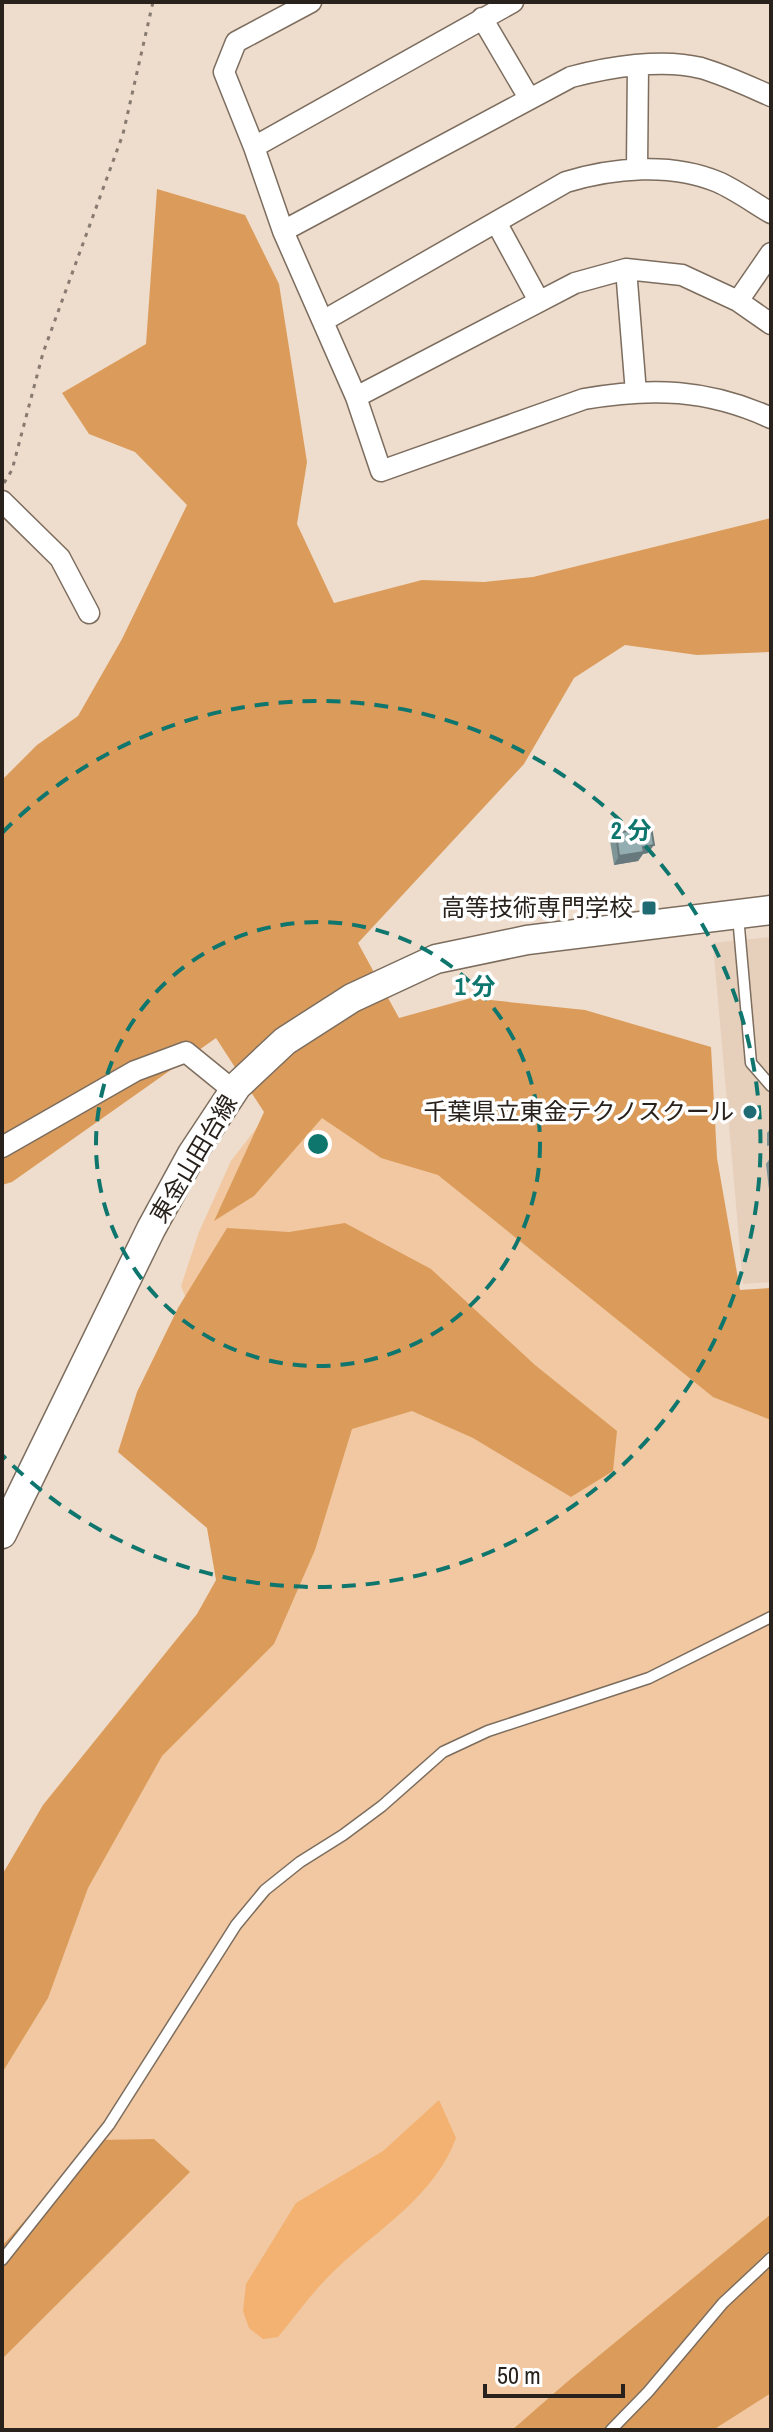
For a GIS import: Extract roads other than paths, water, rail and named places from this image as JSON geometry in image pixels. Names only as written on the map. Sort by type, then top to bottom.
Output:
[{"type":"main road","name":"東金山田台線","points":[[2,1534],[151,1229],[192,1154],[234,1091],[285,1041],[352,998],[436,959],[527,940],[771,910]]},
{"type":"street","points":[[311,2],[236,42],[224,72],[283,231],[356,397],[381,471],[584,399],[671,391],[706,397],[771,418]]},
{"type":"street","points":[[254,147],[513,2]]},
{"type":"street","points":[[482,18],[529,98]]},
{"type":"street","points":[[283,231],[571,77],[638,65],[697,67],[771,96]]},
{"type":"street","points":[[637,168],[638,65]]},
{"type":"street","points":[[323,321],[566,182],[599,172],[637,168],[697,175],[718,182],[771,213]]},
{"type":"street","points":[[496,222],[539,301]]},
{"type":"street","points":[[738,301],[771,253]]},
{"type":"street","points":[[626,269],[636,393]]},
{"type":"street","points":[[356,397],[575,283],[626,269],[682,275],[738,301],[771,324]]},
{"type":"street","points":[[2,501],[60,558],[89,613]]},
{"type":"street","points":[[2,1147],[135,1071],[186,1052],[234,1091]]},
{"type":"lane","points":[[738,913],[751,1063],[771,1086]]},
{"type":"lane","points":[[2,2260],[109,2125],[236,1925],[265,1890],[382,1806],[443,1752],[488,1731],[649,1678],[771,1617]]},
{"type":"lane","points":[[611,2430],[648,2392],[723,2303],[771,2258]]},
{"type":"place","name":"高等技術専門学校","points":[[649,908]]},
{"type":"place","name":"千葉県立東金テクノスクール","points":[[750,1112]]}]
